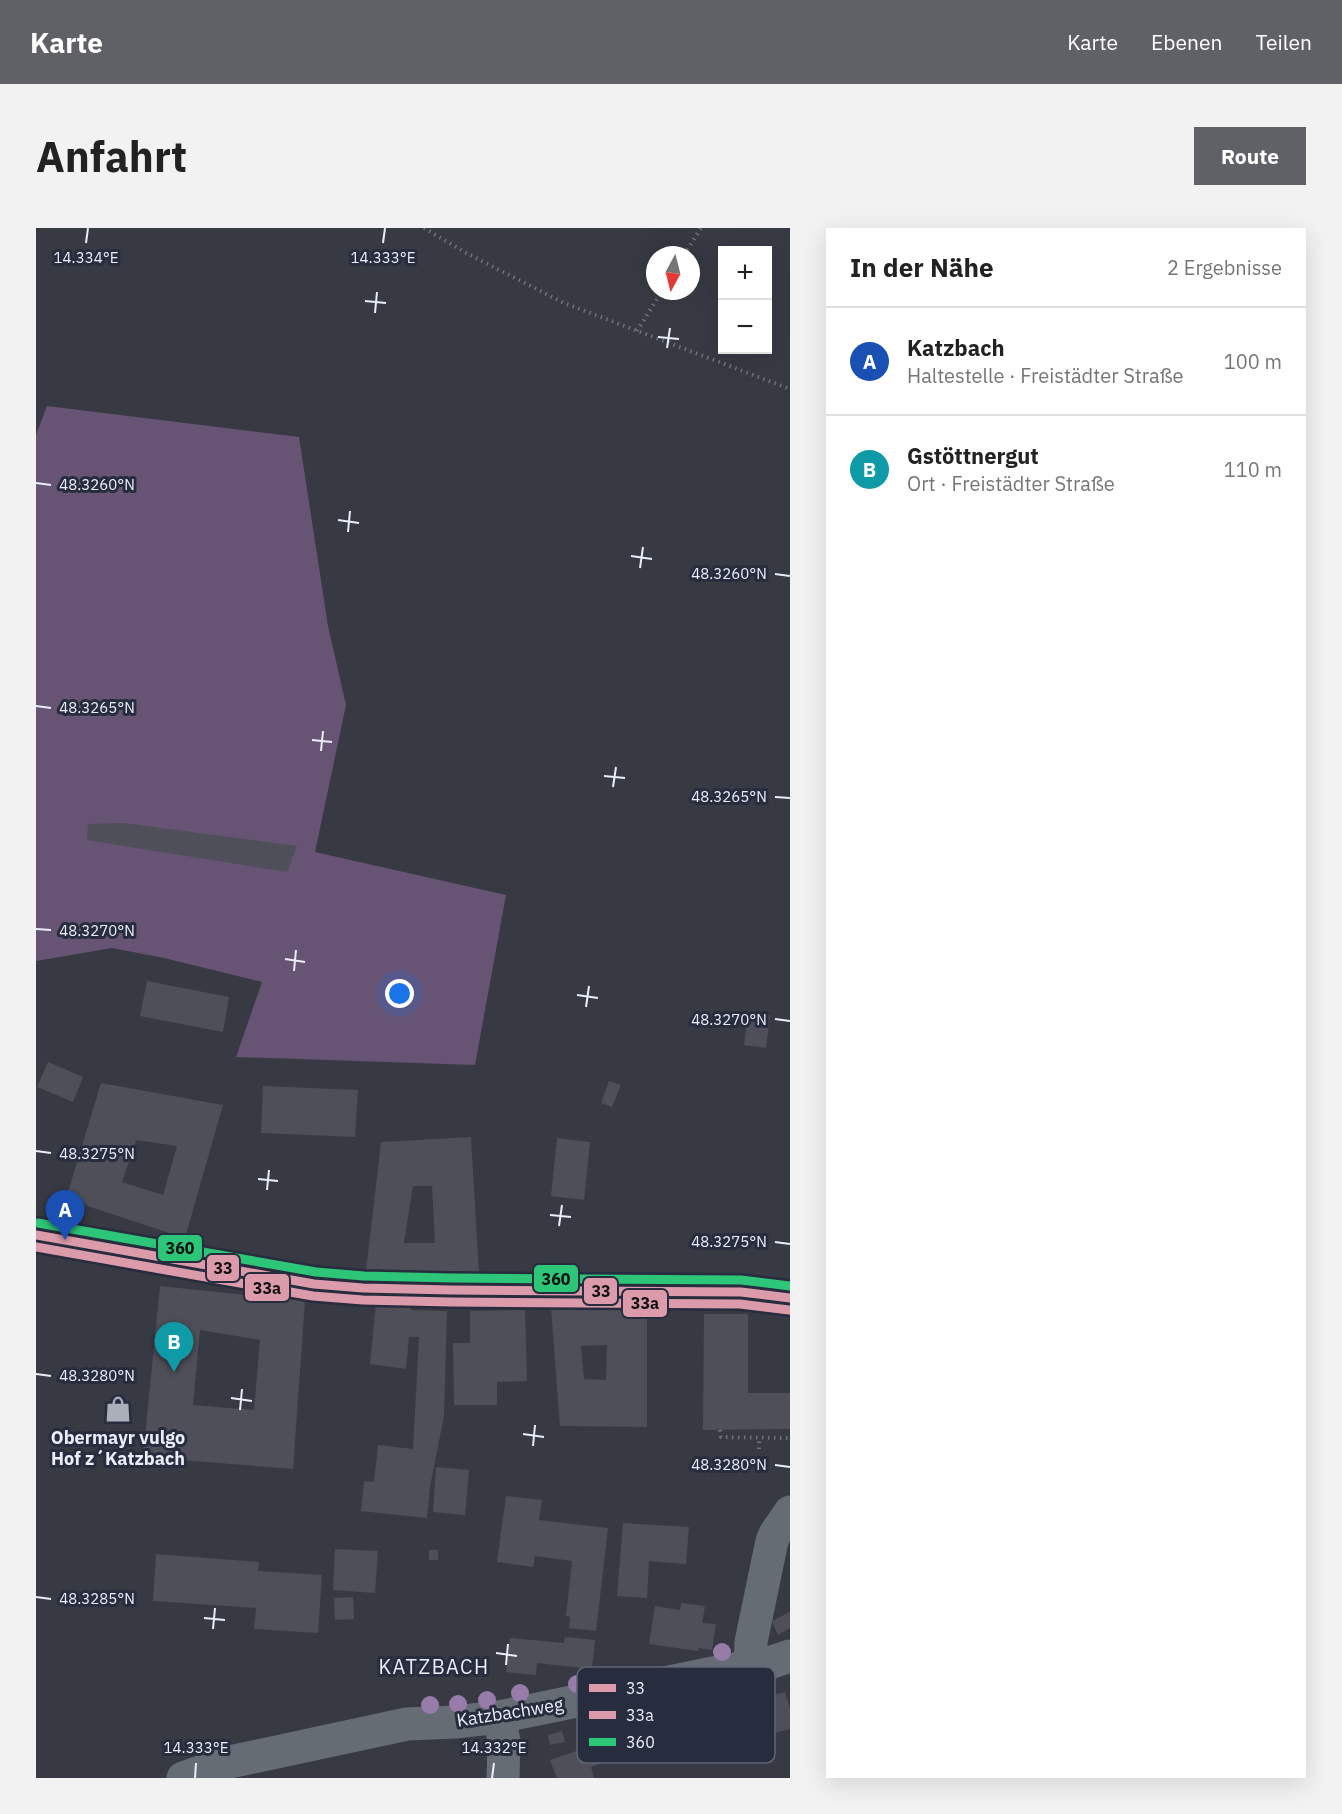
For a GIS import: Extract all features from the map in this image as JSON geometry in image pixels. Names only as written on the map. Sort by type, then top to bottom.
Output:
[{"type":"main road","points":[[36,1235],[314,1284],[363,1288],[451,1290],[741,1292],[790,1298]]},
{"type":"street","points":[[750,1667],[751,1641],[772,1541],[790,1512]]},
{"type":"street","name":"Katzbachweg","points":[[750,1667],[790,1656]]},
{"type":"street","name":"Katzbachweg","points":[[183,1778],[225,1763],[407,1724],[499,1717],[577,1701]]},
{"type":"street","points":[[499,1717],[504,1741],[503,1778]]},
{"type":"path","points":[[424,228],[468,254],[564,303],[790,389]]},
{"type":"path","points":[[690,246],[701,228]]},
{"type":"path","points":[[637,331],[656,300]]},
{"type":"path","points":[[782,1429],[782,1438]]},
{"type":"path","points":[[720,1430],[721,1437],[790,1438]]},
{"type":"path","points":[[759,1438],[759,1449]]},
{"type":"shaded area","points":[[47,406],[299,437],[328,626],[346,705],[315,852],[506,895],[475,1065],[236,1057],[262,982],[112,948],[36,961],[36,435]]},
{"type":"building","points":[[123,823],[297,846],[287,872],[87,840],[88,824]]},
{"type":"building","points":[[147,981],[229,997],[223,1032],[140,1016]]},
{"type":"building","points":[[748,1012],[770,1015],[766,1048],[744,1045]]},
{"type":"building","points":[[48,1062],[83,1077],[73,1102],[37,1087]]},
{"type":"building","points":[[609,1081],[621,1085],[612,1107],[601,1103]]},
{"type":"building","points":[[101,1083],[223,1105],[185,1238],[66,1199]],"holes":[[[136,1140],[177,1146],[163,1195],[122,1182]]]},
{"type":"building","points":[[263,1086],[358,1090],[355,1137],[261,1133]]},
{"type":"building","points":[[471,1137],[479,1274],[366,1271],[381,1142]],"holes":[[[413,1186],[432,1186],[435,1243],[404,1243]]]},
{"type":"building","points":[[557,1138],[590,1142],[584,1200],[551,1196]]},
{"type":"building","points":[[160,1286],[305,1301],[293,1469],[143,1457]],"holes":[[[200,1330],[260,1340],[254,1410],[193,1405]]]},
{"type":"building","points":[[376,1303],[411,1304],[411,1310],[447,1311],[444,1416],[430,1487],[427,1518],[361,1511],[364,1481],[374,1482],[378,1445],[413,1449],[419,1337],[409,1337],[406,1369],[370,1364]]},
{"type":"building","points":[[551,1308],[647,1309],[647,1427],[560,1426]],"holes":[[[607,1345],[606,1380],[584,1379],[581,1346]]]},
{"type":"building","points":[[525,1310],[527,1381],[497,1382],[497,1405],[454,1405],[453,1343],[470,1343],[470,1311]]},
{"type":"building","points":[[704,1314],[748,1314],[748,1393],[790,1393],[790,1429],[703,1430]]},
{"type":"building","points":[[109,1402],[127,1404],[125,1420],[107,1418]]},
{"type":"building","points":[[436,1467],[469,1470],[465,1515],[433,1512]]},
{"type":"building","points":[[506,1496],[542,1500],[539,1520],[608,1528],[596,1631],[569,1628],[570,1617],[566,1616],[572,1561],[535,1556],[533,1567],[497,1562]]},
{"type":"building","points":[[623,1523],[689,1527],[686,1564],[649,1561],[647,1598],[617,1596]]},
{"type":"building","points":[[335,1549],[378,1551],[375,1593],[333,1590]]},
{"type":"building","points":[[429,1550],[438,1550],[438,1560],[429,1560]]},
{"type":"building","points":[[156,1554],[259,1562],[258,1571],[322,1575],[318,1633],[254,1629],[256,1608],[153,1601]]},
{"type":"building","points":[[353,1597],[354,1619],[335,1620],[334,1598]]},
{"type":"building","points":[[681,1603],[705,1606],[702,1623],[716,1624],[712,1650],[699,1648],[698,1651],[649,1644],[655,1606],[680,1610]]},
{"type":"building","points":[[790,1612],[790,1628],[778,1635],[772,1621]]},
{"type":"building","points":[[565,1637],[595,1640],[592,1667],[537,1663],[536,1675],[506,1672],[510,1638],[564,1643]]},
{"type":"building","points":[[785,1692],[790,1708],[790,1729],[775,1733],[775,1695]]},
{"type":"building","points":[[562,1731],[565,1742],[550,1745],[548,1735]]},
{"type":"building","points":[[577,1751],[577,1763],[601,1763],[591,1767],[594,1778],[557,1778],[550,1760]]},
{"type":"transit line","name":"360","points":[[38,1223],[316,1272],[364,1276],[451,1278],[741,1280],[790,1286]]},
{"type":"transit line","name":"33","points":[[36,1235],[314,1284],[363,1288],[451,1290],[741,1292],[790,1298]]},
{"type":"transit line","name":"33a","points":[[36,1247],[313,1296],[363,1300],[451,1302],[740,1304],[789,1310]]},
{"type":"place","name":"Katzbach","points":[[65,1240]]},
{"type":"place","name":"Gstöttnergut","points":[[174,1372]]},
{"type":"place","name":"Obermayr vulgo Hof z´Katzbach","points":[[118,1409]]},
{"type":"district","name":"KATZBACH","points":[[434,1666]]}]
